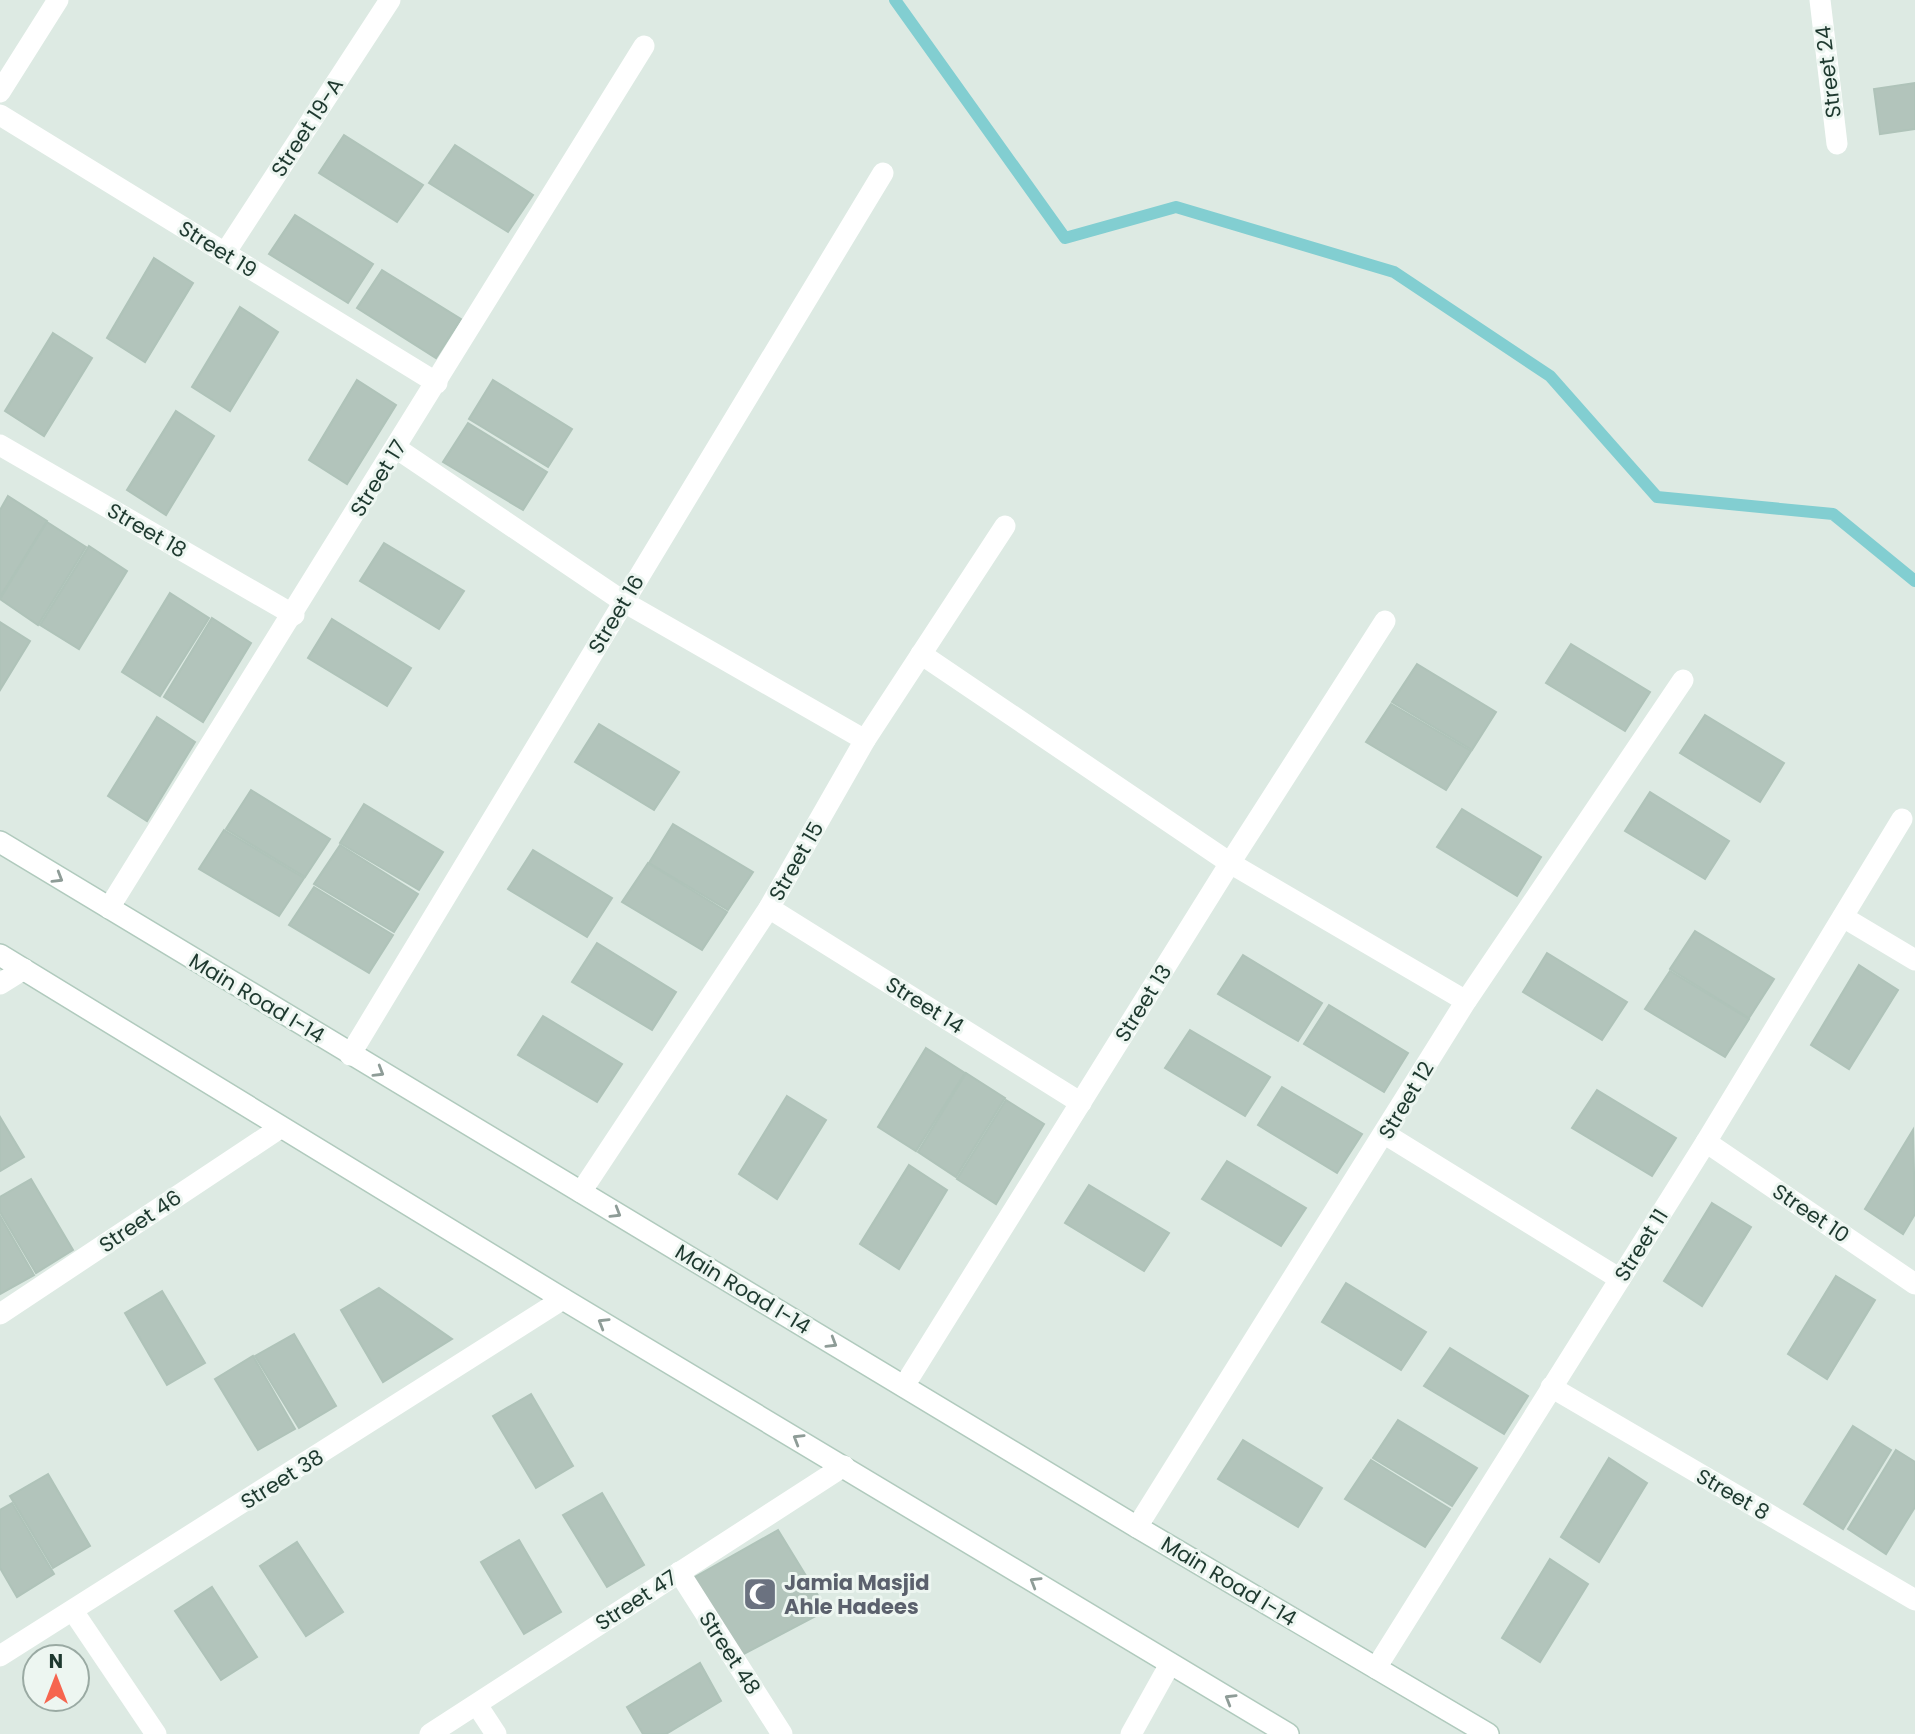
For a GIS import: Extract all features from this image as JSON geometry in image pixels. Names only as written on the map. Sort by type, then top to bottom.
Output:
[{"type":"street","points":[[0,92],[58,0]]},
{"type":"street","name":"Street 19-A","points":[[225,253],[390,0]]},
{"type":"street","name":"Street 24","points":[[1819,0],[1837,144]]},
{"type":"street","name":"Street 17","points":[[109,908],[644,46]]},
{"type":"street","name":"Street 19","points":[[0,115],[437,383]]},
{"type":"street","name":"Street 16","points":[[350,1055],[883,173]]},
{"type":"street","name":"Street 18","points":[[0,444],[293,615]]},
{"type":"street","points":[[396,448],[624,602],[865,740]]},
{"type":"street","name":"Street 15","points":[[581,1192],[769,908],[865,740],[1005,526]]},
{"type":"street","name":"Street 13","points":[[904,1386],[1230,863],[1385,621]]},
{"type":"street","points":[[921,654],[1230,863],[1466,1001]]},
{"type":"street","name":"Street 12","points":[[1137,1527],[1385,1135],[1466,1001],[1683,680]]},
{"type":"street","name":"Street 11","points":[[1376,1668],[1706,1142],[1902,819]]},
{"type":"street","name":"Main Road I-14","points":[[0,842],[1137,1527],[1488,1734]]},
{"type":"street","name":"Street 14","points":[[769,908],[1081,1103]]},
{"type":"street","points":[[1843,917],[1915,960]]},
{"type":"street","points":[[0,955],[280,1128],[1289,1734]]},
{"type":"street","points":[[0,984],[23,970]]},
{"type":"street","name":"Street 46","points":[[0,1314],[280,1128]]},
{"type":"street","points":[[1385,1135],[1620,1279]]},
{"type":"street","name":"Street 10","points":[[1706,1142],[1915,1284]]},
{"type":"street","name":"Street 38","points":[[0,1656],[564,1299]]},
{"type":"street","name":"Street 8","points":[[1551,1387],[1915,1600]]},
{"type":"street","name":"Street 47","points":[[430,1734],[844,1466]]},
{"type":"street","name":"Street 48","points":[[678,1572],[782,1734]]},
{"type":"street","points":[[74,1611],[156,1734]]},
{"type":"street","points":[[1131,1734],[1170,1664]]},
{"type":"street","points":[[477,1705],[496,1734]]},
{"type":"building","points":[[1915,83],[1915,129],[1880,134],[1874,89]]},
{"type":"building","points":[[344,135],[423,185],[397,222],[319,173]]},
{"type":"building","points":[[455,145],[533,195],[508,232],[429,183]]},
{"type":"building","points":[[295,215],[373,264],[348,303],[269,254]]},
{"type":"building","points":[[154,258],[193,283],[145,362],[107,338]]},
{"type":"building","points":[[382,270],[461,319],[436,358],[357,308]]},
{"type":"building","points":[[240,307],[278,332],[230,411],[192,387]]},
{"type":"building","points":[[53,333],[92,358],[44,436],[5,411]]},
{"type":"building","points":[[357,380],[396,405],[347,484],[309,460]]},
{"type":"building","points":[[493,380],[572,429],[548,467],[469,419]]},
{"type":"building","points":[[176,411],[214,436],[166,515],[127,490]]},
{"type":"building","points":[[468,423],[547,472],[523,510],[443,462]]},
{"type":"building","points":[[8,496],[47,521],[0,597],[0,510]]},
{"type":"building","points":[[47,522],[86,547],[38,625],[0,599]]},
{"type":"building","points":[[384,543],[464,591],[439,629],[360,581]]},
{"type":"building","points":[[89,546],[127,571],[79,649],[40,625]]},
{"type":"building","points":[[170,593],[209,618],[160,696],[122,672]]},
{"type":"building","points":[[212,618],[251,643],[203,722],[164,697]]},
{"type":"building","points":[[332,619],[411,668],[387,706],[308,658]]},
{"type":"building","points":[[0,622],[30,641],[0,690]]},
{"type":"building","points":[[1571,644],[1650,692],[1625,731],[1546,683]]},
{"type":"building","points":[[1417,664],[1496,712],[1472,750],[1392,702]]},
{"type":"building","points":[[1391,704],[1471,751],[1446,790],[1366,742]]},
{"type":"building","points":[[1705,715],[1784,763],[1760,802],[1680,753]]},
{"type":"building","points":[[157,717],[195,742],[147,821],[108,796]]},
{"type":"building","points":[[599,724],[679,772],[654,810],[575,762]]},
{"type":"building","points":[[251,790],[330,839],[305,877],[226,829]]},
{"type":"building","points":[[1650,792],[1729,841],[1705,879],[1625,831]]},
{"type":"building","points":[[364,804],[443,852],[419,890],[340,843]]},
{"type":"building","points":[[1462,809],[1541,857],[1517,896],[1437,847]]},
{"type":"building","points":[[673,824],[753,872],[728,910],[649,863]]},
{"type":"building","points":[[224,830],[304,878],[279,916],[199,869]]},
{"type":"building","points":[[340,845],[418,894],[394,932],[314,884]]},
{"type":"building","points":[[533,850],[612,898],[587,937],[508,889]]},
{"type":"building","points":[[648,863],[727,912],[702,950],[622,902]]},
{"type":"building","points":[[314,887],[393,935],[369,973],[289,925]]},
{"type":"building","points":[[1695,931],[1774,979],[1749,1018],[1670,969]]},
{"type":"building","points":[[597,943],[676,992],[652,1030],[572,982]]},
{"type":"building","points":[[1547,953],[1627,1002],[1602,1040],[1523,992]]},
{"type":"building","points":[[1243,955],[1322,1003],[1298,1041],[1218,994]]},
{"type":"building","points":[[1859,965],[1898,990],[1849,1069],[1811,1045]]},
{"type":"building","points":[[1670,971],[1749,1019],[1725,1057],[1645,1009]]},
{"type":"building","points":[[1329,1005],[1408,1053],[1384,1092],[1304,1044]]},
{"type":"building","points":[[543,1016],[622,1064],[597,1102],[518,1055]]},
{"type":"building","points":[[1190,1030],[1270,1077],[1245,1116],[1165,1068]]},
{"type":"building","points":[[926,1048],[965,1073],[916,1151],[878,1127]]},
{"type":"building","points":[[966,1073],[1005,1098],[956,1177],[918,1152]]},
{"type":"building","points":[[1282,1087],[1362,1134],[1337,1173],[1258,1125]]},
{"type":"building","points":[[1597,1090],[1676,1138],[1652,1176],[1572,1128]]},
{"type":"building","points":[[787,1096],[826,1120],[777,1199],[739,1174]]},
{"type":"building","points":[[1006,1100],[1044,1124],[996,1204],[957,1179]]},
{"type":"building","points":[[0,1117],[24,1157],[0,1171]]},
{"type":"building","points":[[1913,1130],[1915,1214],[1903,1234],[1865,1209]]},
{"type":"building","points":[[1227,1161],[1306,1208],[1281,1246],[1202,1199]]},
{"type":"building","points":[[909,1165],[947,1190],[899,1269],[860,1244]]},
{"type":"building","points":[[31,1179],[73,1250],[36,1273],[0,1212],[0,1197]]},
{"type":"building","points":[[1089,1185],[1169,1233],[1144,1271],[1065,1223]]},
{"type":"building","points":[[1712,1203],[1751,1227],[1702,1306],[1664,1281]]},
{"type":"building","points":[[0,1216],[34,1275],[0,1294]]},
{"type":"building","points":[[1836,1276],[1875,1300],[1827,1379],[1788,1354]]},
{"type":"building","points":[[1346,1283],[1426,1332],[1401,1370],[1322,1322]]},
{"type":"building","points":[[379,1288],[452,1339],[383,1382],[341,1310]]},
{"type":"building","points":[[162,1291],[205,1363],[167,1385],[125,1313]]},
{"type":"building","points":[[294,1334],[336,1406],[299,1428],[255,1356]]},
{"type":"building","points":[[1450,1348],[1528,1396],[1504,1434],[1424,1386]]},
{"type":"building","points":[[253,1356],[295,1429],[258,1450],[215,1379]]},
{"type":"building","points":[[531,1394],[573,1466],[536,1488],[493,1416]]},
{"type":"building","points":[[1398,1420],[1477,1468],[1452,1506],[1373,1458]]},
{"type":"building","points":[[1853,1426],[1891,1450],[1843,1529],[1804,1504]]},
{"type":"building","points":[[1243,1440],[1322,1488],[1298,1527],[1218,1479]]},
{"type":"building","points":[[1896,1450],[1915,1462],[1915,1507],[1886,1554],[1848,1529]]},
{"type":"building","points":[[1609,1458],[1647,1483],[1599,1562],[1561,1537]]},
{"type":"building","points":[[1371,1460],[1450,1509],[1425,1547],[1345,1499]]},
{"type":"building","points":[[48,1474],[90,1546],[53,1568],[10,1496]]},
{"type":"building","points":[[602,1493],[644,1565],[607,1587],[563,1515]]},
{"type":"building","points":[[12,1503],[54,1574],[17,1597],[0,1568],[0,1510]]},
{"type":"building","name":"Jamia Masjid Ahle Hadees","points":[[778,1530],[827,1610],[740,1656],[693,1578]]},
{"type":"building","points":[[519,1540],[561,1612],[524,1634],[481,1562]]},
{"type":"building","points":[[297,1542],[343,1612],[306,1636],[260,1566]]},
{"type":"building","points":[[1550,1559],[1588,1584],[1540,1662],[1502,1638]]},
{"type":"building","points":[[212,1587],[257,1657],[221,1680],[175,1611]]},
{"type":"building","points":[[700,1663],[721,1701],[666,1734],[643,1734],[627,1707]]},
{"type":"waterway","points":[[895,0],[1065,238],[1176,207],[1394,272],[1550,376],[1657,497],[1833,514],[1915,581]]},
{"type":"place","name":"Jamia Masjid Ahle Hadees","points":[[760,1594]]}]
